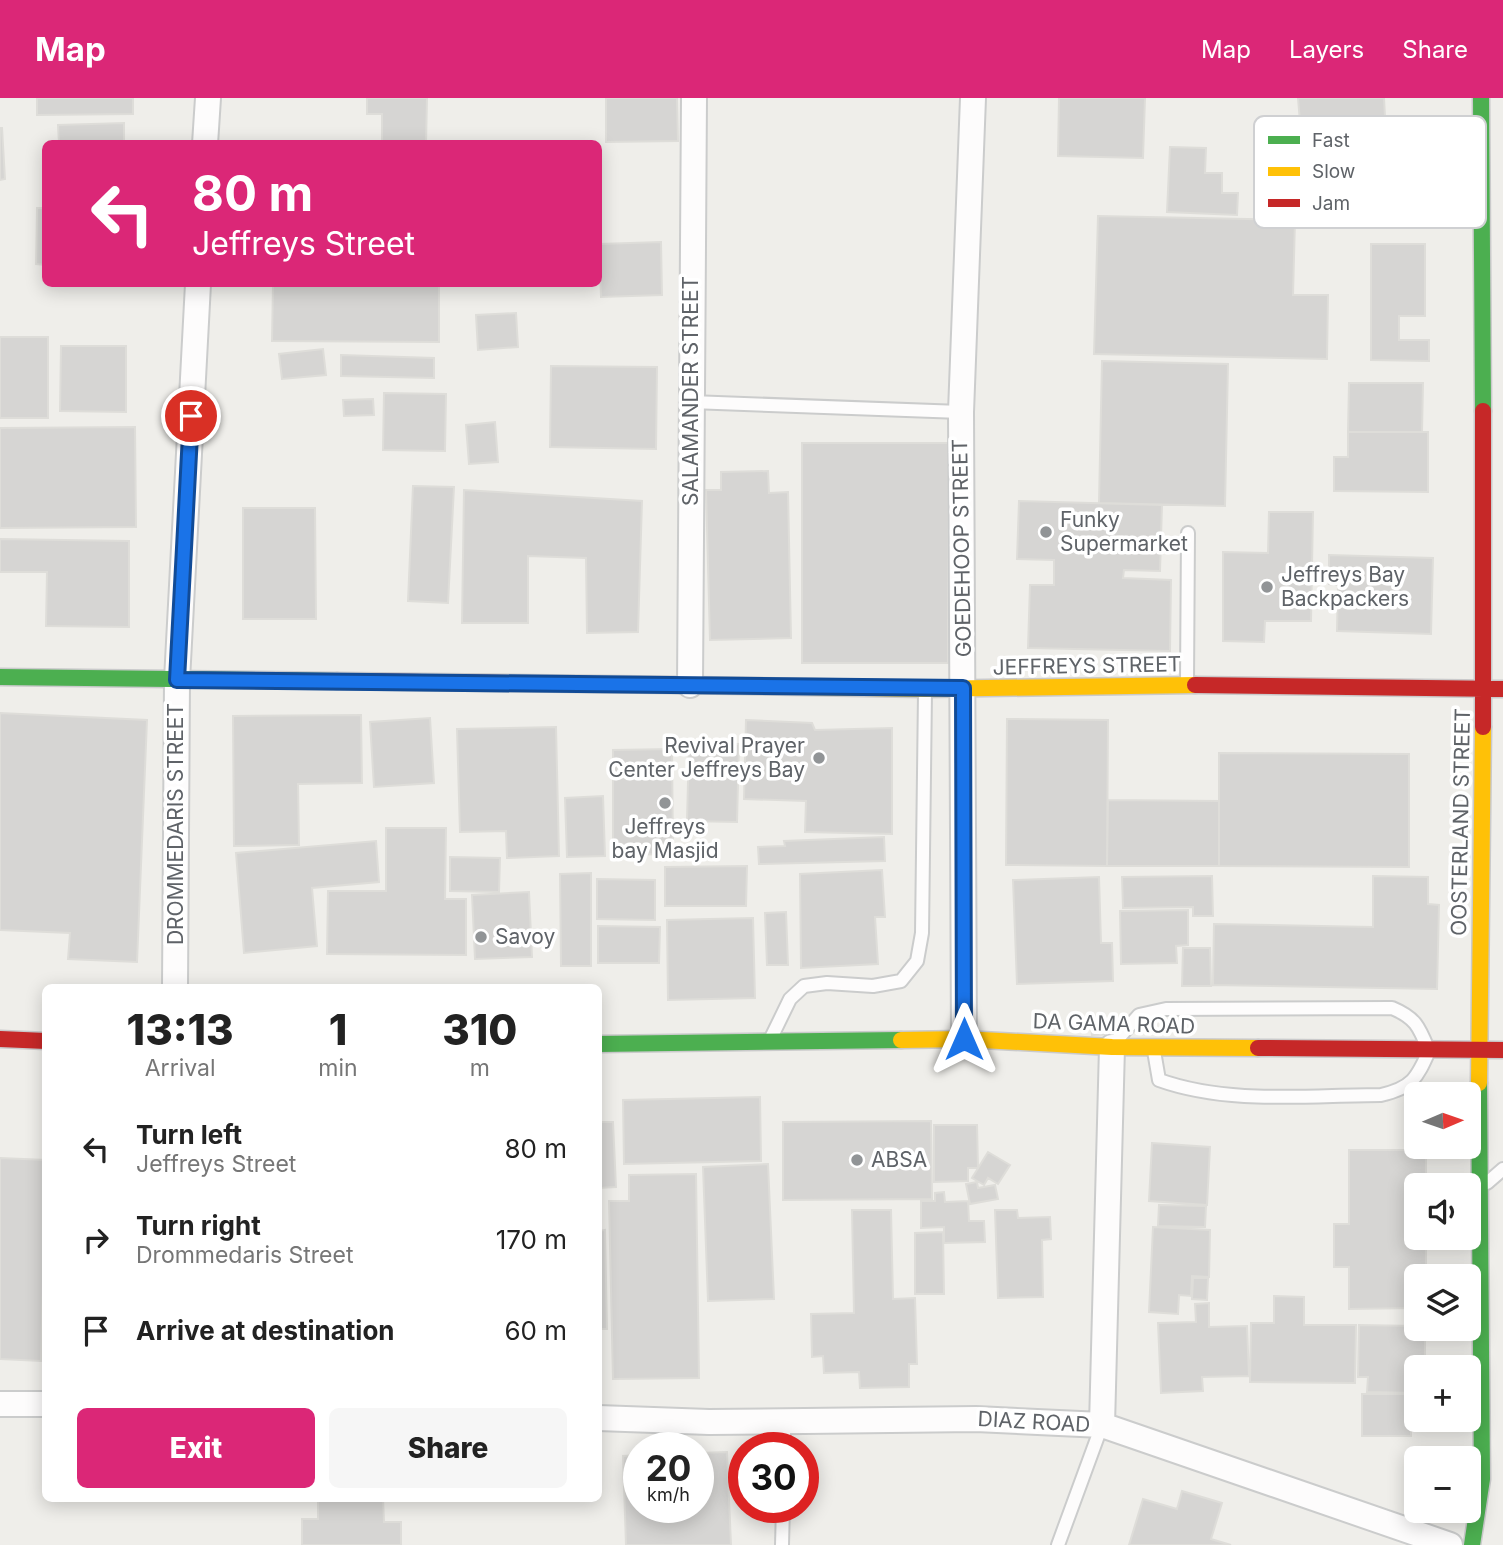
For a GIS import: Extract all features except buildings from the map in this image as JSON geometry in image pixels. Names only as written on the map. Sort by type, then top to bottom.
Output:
[{"type":"street","points":[[205,140],[208,98]]},
{"type":"street","name":"SALAMANDER STREET","points":[[690,685],[694,98]]},
{"type":"street","name":"GOEDEHOOP STREET","points":[[964,1039],[961,412],[973,98]]},
{"type":"street","name":"OOSTERLAND STREET","points":[[1480,98],[1480,116]]},
{"type":"street","name":"OOSTERLAND STREET","points":[[1479,1173],[1483,689],[1481,228]]},
{"type":"street","name":"DROMMEDARIS STREET","points":[[175,984],[177,680],[198,287]]},
{"type":"street","name":"JEFFREYS STREET","points":[[0,677],[925,689],[1187,685],[1503,690]]},
{"type":"street","points":[[0,1039],[42,1041]]},
{"type":"street","name":"DA GAMA ROAD","points":[[602,1044],[964,1039],[1112,1047],[1503,1050]]},
{"type":"street","points":[[1102,1426],[1112,1047]]},
{"type":"street","name":"OOSTERLAND STREET","points":[[1472,1545],[1482,1479],[1480,1250]]},
{"type":"street","points":[[0,1404],[42,1404]]},
{"type":"street","name":"DIAZ ROAD","points":[[602,1418],[709,1422],[976,1419],[1102,1426],[1450,1545]]},
{"type":"lane","points":[[691,402],[961,412]]},
{"type":"lane","points":[[1187,685],[1188,533]]},
{"type":"lane","points":[[769,1043],[790,999],[804,986],[827,983],[873,986],[901,981],[917,961],[922,933],[925,689]]},
{"type":"lane","points":[[1112,1047],[1139,1015],[1166,1009],[1392,1008],[1408,1015],[1418,1026],[1429,1051],[1418,1076],[1401,1090],[1381,1095],[1251,1096],[1186,1089],[1160,1080],[1153,1047]]},
{"type":"lane","points":[[1481,1189],[1503,1169]]},
{"type":"lane","points":[[784,1420],[784,1432]]},
{"type":"lane","points":[[1058,1545],[1102,1426]]},
{"type":"lane","points":[[782,1545],[783,1523]]},
{"type":"traffic: fast","points":[[1481,98],[1481,116]]},
{"type":"traffic: fast","points":[[1482,228],[1483,411]]},
{"type":"traffic: fast","points":[[0,677],[337,681]]},
{"type":"traffic: fast","points":[[602,1044],[901,1040]]},
{"type":"traffic: fast","points":[[1472,1545],[1482,1479],[1480,1159]]},
{"type":"traffic: slow","points":[[681,685],[925,689],[1195,685]]},
{"type":"traffic: slow","points":[[1479,1082],[1483,727]]},
{"type":"traffic: slow","points":[[901,1040],[964,1039],[1112,1047],[1258,1048]]},
{"type":"traffic: jam","points":[[1483,411],[1483,727]]},
{"type":"traffic: jam","points":[[337,681],[681,685]]},
{"type":"traffic: jam","points":[[1195,685],[1503,689]]},
{"type":"traffic: jam","points":[[0,1039],[42,1041]]},
{"type":"traffic: jam","points":[[1258,1048],[1503,1050]]},
{"type":"place","name":"Funky Supermarket","points":[[1046,532]]},
{"type":"place","name":"Jeffreys Bay Backpackers","points":[[1267,587]]},
{"type":"place","name":"Revival Prayer Center Jeffreys Bay","points":[[819,758]]},
{"type":"place","name":"Jeffreys bay Masjid","points":[[665,803]]},
{"type":"place","name":"Savoy","points":[[481,937]]},
{"type":"place","name":"ABSA","points":[[857,1160]]},
{"type":"route","points":[[191,416],[177,680],[963,688],[964,1039]]}]
